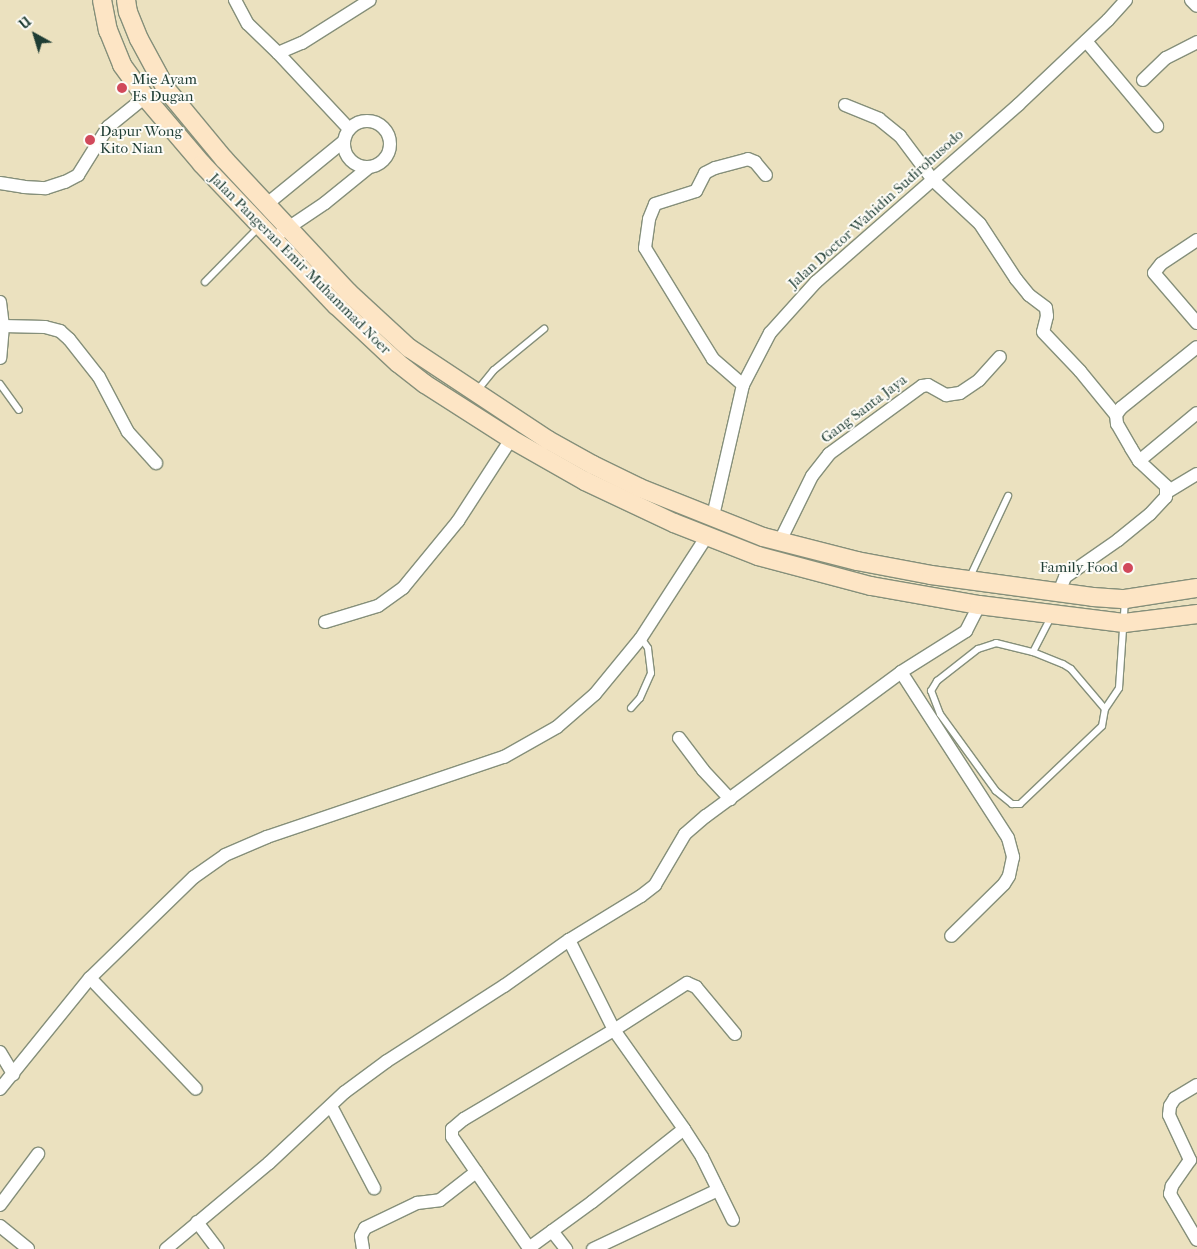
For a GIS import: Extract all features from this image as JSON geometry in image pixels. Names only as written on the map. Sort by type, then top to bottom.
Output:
[{"type":"main road","name":"Jalan Pangeran Emir Muhammad Noer","points":[[102,0],[108,30],[122,65],[158,114],[259,226],[374,341],[425,384],[511,439],[585,481],[707,536],[758,556],[872,586],[979,606],[1124,623],[1197,614]]},
{"type":"main road","name":"Jalan Pangeran Emir Muhammad Noer","points":[[126,0],[128,12],[139,40],[155,72],[175,101],[224,159],[348,292],[386,327],[436,367],[548,440],[593,465],[640,488],[771,539],[857,561],[968,580],[1125,599],[1197,588]]},
{"type":"main road","points":[[158,114],[175,101]]},
{"type":"main road","points":[[374,341],[386,327]]},
{"type":"main road","points":[[425,384],[436,367]]},
{"type":"main road","points":[[585,481],[593,465]]},
{"type":"main road","points":[[758,556],[771,539]]},
{"type":"main road","points":[[938,599],[944,576]]},
{"type":"street","points":[[235,0],[248,24],[278,53],[347,135],[345,151],[350,160],[358,166],[368,168]]},
{"type":"street","points":[[278,53],[302,42],[370,0]]},
{"type":"street","name":"Jalan Doctor Wahidin Sudirohusodo","points":[[713,516],[743,385],[770,333],[816,282],[1018,105],[1108,20],[1126,0]]},
{"type":"street","points":[[1191,0],[1197,6]]},
{"type":"street","points":[[1086,40],[1157,126]]},
{"type":"street","points":[[1143,80],[1166,58],[1197,42]]},
{"type":"street","points":[[0,183],[24,188],[46,188],[65,182],[78,174],[108,127],[145,96]]},
{"type":"street","points":[[845,105],[879,120],[900,136],[933,180],[980,224],[1016,279],[1029,295],[1044,306],[1046,316],[1043,332],[1080,370],[1116,415],[1117,424],[1140,460],[1160,480],[1167,492]]},
{"type":"street","points":[[267,204],[360,122],[374,121],[385,128],[391,140],[390,154],[381,164],[368,168],[325,203],[288,227],[273,240]]},
{"type":"street","points":[[743,385],[713,359],[645,248],[649,219],[655,204],[696,191],[705,173],[743,159],[754,162],[766,175]]},
{"type":"street","points":[[1197,240],[1161,264],[1154,273],[1197,323]]},
{"type":"street","points":[[0,302],[3,326],[0,358]]},
{"type":"street","points":[[3,326],[44,327],[60,331],[69,339],[99,377],[128,432],[156,462]]},
{"type":"street","points":[[1116,415],[1121,408],[1197,347]]},
{"type":"street","name":"Gang Santa Jaya","points":[[771,539],[812,476],[829,454],[922,386],[928,385],[946,395],[960,393],[979,380],[1000,357]]},
{"type":"street","points":[[1140,460],[1197,413]]},
{"type":"street","points":[[326,622],[378,606],[403,588],[458,521],[511,439]]},
{"type":"street","points":[[1059,592],[1065,578],[1150,514],[1166,497],[1167,492],[1197,474]]},
{"type":"street","points":[[0,1089],[90,978],[194,877],[226,855],[267,838],[504,756],[521,749],[557,727],[595,694],[641,638],[707,536]]},
{"type":"street","points":[[166,1249],[269,1163],[345,1092],[387,1061],[504,986],[569,940],[624,908],[654,885],[685,834],[901,672],[966,631],[979,606]]},
{"type":"street","points":[[901,672],[1008,838],[1013,857],[1009,876],[1004,884],[951,936]]},
{"type":"street","points":[[679,738],[703,770],[730,799]]},
{"type":"street","points":[[569,940],[614,1030],[702,1157],[733,1220]]},
{"type":"street","points":[[90,978],[196,1090]]},
{"type":"street","points":[[684,1129],[529,1248],[452,1137],[452,1128],[464,1119],[614,1030],[687,983],[696,987],[735,1034]]},
{"type":"street","points":[[0,1052],[13,1074]]},
{"type":"street","points":[[1197,1085],[1176,1098],[1170,1106],[1169,1115],[1193,1158],[1172,1186],[1170,1194],[1197,1240]]},
{"type":"street","points":[[331,1106],[374,1188]]},
{"type":"street","points":[[0,1205],[38,1154]]},
{"type":"street","points":[[363,1249],[360,1236],[365,1228],[418,1203],[440,1200],[476,1172]]},
{"type":"street","points":[[593,1249],[718,1190]]},
{"type":"street","points":[[197,1222],[217,1249]]},
{"type":"street","points":[[0,1226],[28,1249]]},
{"type":"street","points":[[552,1231],[566,1249]]},
{"type":"lane","points":[[205,282],[259,226]]},
{"type":"lane","points":[[476,392],[494,370],[544,329]]},
{"type":"lane","points":[[0,384],[18,410]]},
{"type":"lane","points":[[968,580],[1008,496]]},
{"type":"lane","points":[[1105,709],[1071,669],[1033,652],[996,644],[978,649],[937,681],[931,691],[946,722],[996,791],[1012,804],[1020,804],[1088,742],[1102,726],[1105,709],[1119,688],[1125,599]]},
{"type":"lane","points":[[1033,652],[1052,614]]},
{"type":"lane","points":[[631,708],[640,698],[651,673],[648,648],[641,638]]},
{"type":"place","name":"Mie Ayam Es Dugan","points":[[122,88]]},
{"type":"place","name":"Dapur Wong Kito Nian","points":[[90,140]]},
{"type":"place","name":"Family Food","points":[[1128,568]]}]
